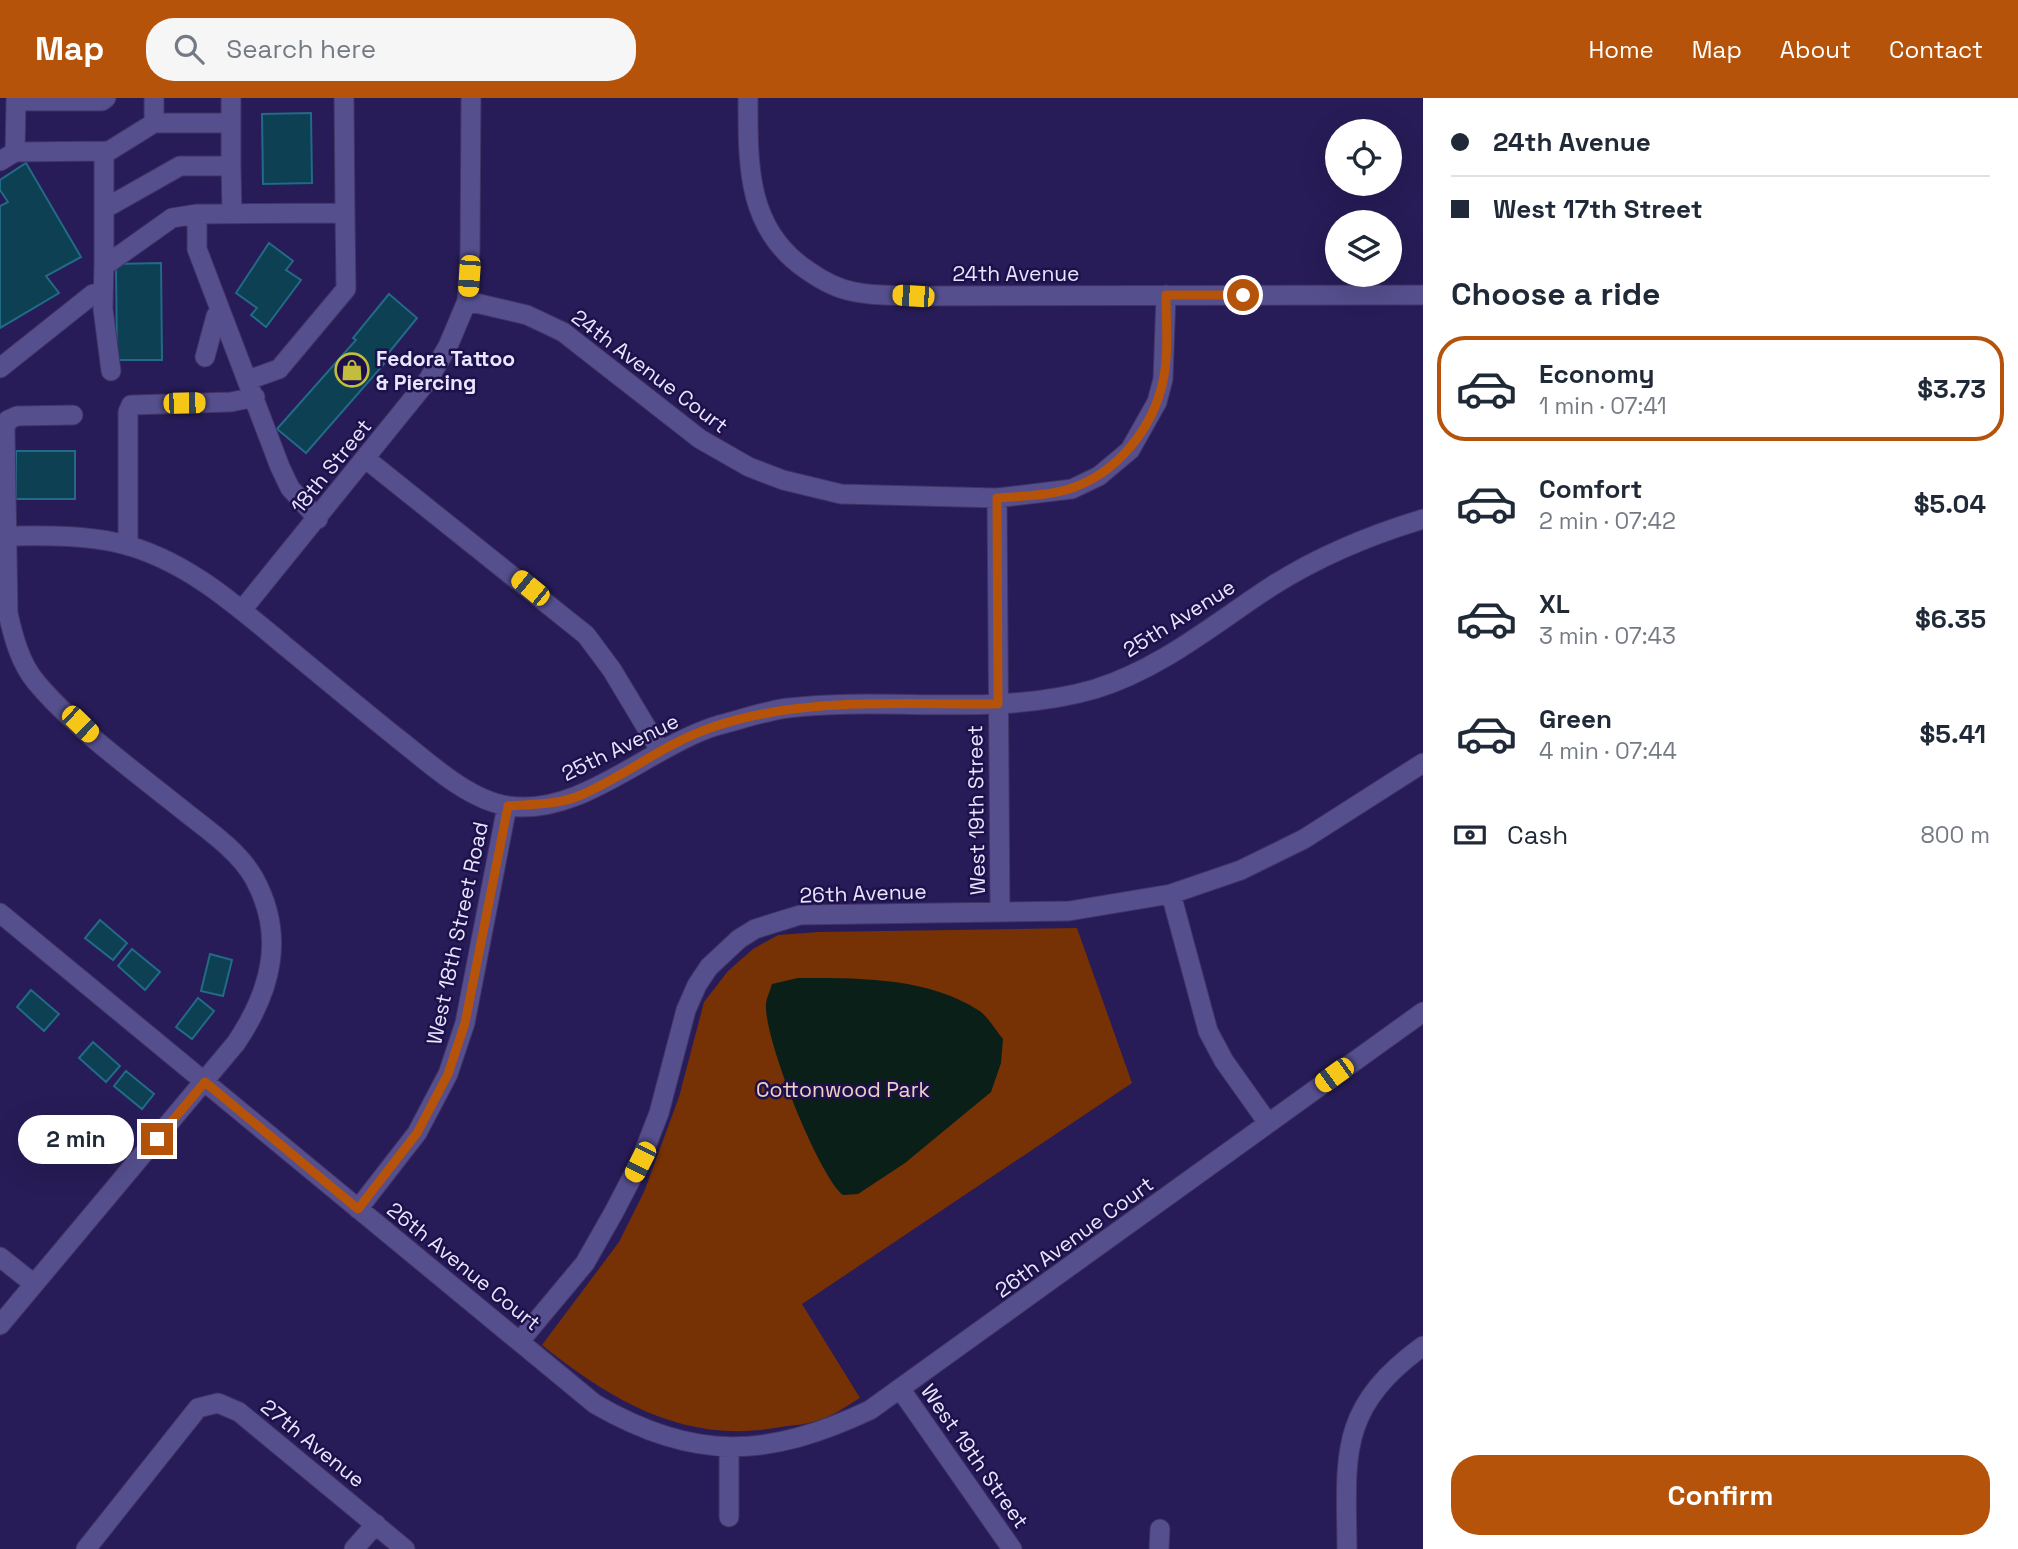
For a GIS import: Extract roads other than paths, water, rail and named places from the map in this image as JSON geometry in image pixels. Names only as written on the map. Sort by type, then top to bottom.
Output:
[{"type":"street","points":[[106,98],[102,101],[11,103],[8,156],[104,151],[154,123],[232,123]]},
{"type":"street","points":[[154,98],[154,123]]},
{"type":"street","points":[[232,98],[232,214]]},
{"type":"street","points":[[128,546],[128,412],[131,405],[231,402],[279,369],[345,289],[344,98]]},
{"type":"street","name":"18th Street","points":[[242,610],[428,380],[448,346],[467,301],[471,98]]},
{"type":"street","name":"24th Avenue","points":[[748,98],[748,162],[754,199],[761,219],[791,260],[820,280],[855,292],[913,296],[1423,295]]},
{"type":"street","points":[[104,151],[103,292],[111,371]]},
{"type":"street","points":[[104,205],[111,205],[180,166],[232,166]]},
{"type":"street","points":[[104,263],[110,262],[172,218],[197,214],[345,213]]},
{"type":"street","points":[[197,214],[197,249],[290,488],[318,519]]},
{"type":"street","points":[[0,368],[93,294],[103,292]]},
{"type":"street","name":"24th Avenue Court","points":[[467,301],[527,315],[563,332],[700,439],[749,467],[783,480],[841,494],[997,498],[1072,489],[1099,475],[1130,450],[1157,402],[1163,379],[1166,295]]},
{"type":"street","points":[[205,357],[216,316],[221,314]]},
{"type":"street","points":[[0,1325],[205,1082],[253,1017],[270,975],[268,918],[262,897],[245,866],[213,834],[96,738],[34,681],[14,640],[8,613],[4,536],[5,428],[8,419],[17,416],[73,415]]},
{"type":"street","points":[[366,459],[579,628],[612,670],[660,750]]},
{"type":"street","name":"West 19th Street","points":[[997,498],[1000,912]]},
{"type":"street","name":"25th Avenue","points":[[4,536],[85,537],[128,546],[174,565],[242,610],[449,779],[508,806],[551,803],[579,796],[660,750],[713,727],[789,708],[998,704],[1069,695],[1116,682],[1174,652],[1295,573],[1352,543],[1423,519]]},
{"type":"street","name":"26th Avenue","points":[[520,1341],[584,1263],[614,1212],[640,1162],[659,1113],[687,1010],[697,985],[709,967],[739,939],[755,929],[800,915],[1069,911],[1171,894],[1241,870],[1304,839],[1423,762]]},
{"type":"street","name":"West 18th Street Road","points":[[358,1209],[417,1133],[448,1074],[465,1023],[508,806]]},
{"type":"street","points":[[1171,894],[1208,1031],[1224,1061],[1268,1123]]},
{"type":"street","name":"26th Avenue Court","points":[[0,913],[595,1404],[629,1423],[682,1441],[729,1448],[785,1443],[828,1430],[870,1410],[1423,1012]]},
{"type":"street","points":[[0,1257],[34,1284]]},
{"type":"street","points":[[1347,1549],[1346,1462],[1352,1431],[1366,1401],[1380,1382],[1423,1346]]},
{"type":"street","name":"West 19th Street","points":[[901,1390],[1012,1549]]},
{"type":"street","name":"27th Avenue","points":[[86,1549],[198,1408],[218,1403],[239,1412],[405,1549]]},
{"type":"street","points":[[729,1448],[729,1517]]},
{"type":"street","points":[[354,1549],[376,1524]]},
{"type":"street","points":[[1160,1529],[1160,1549]]},
{"type":"place","name":"Fedora Tattoo & Piercing","points":[[352,370]]},
{"type":"park label","name":"Cottonwood Park","points":[[843,1089]]}]
